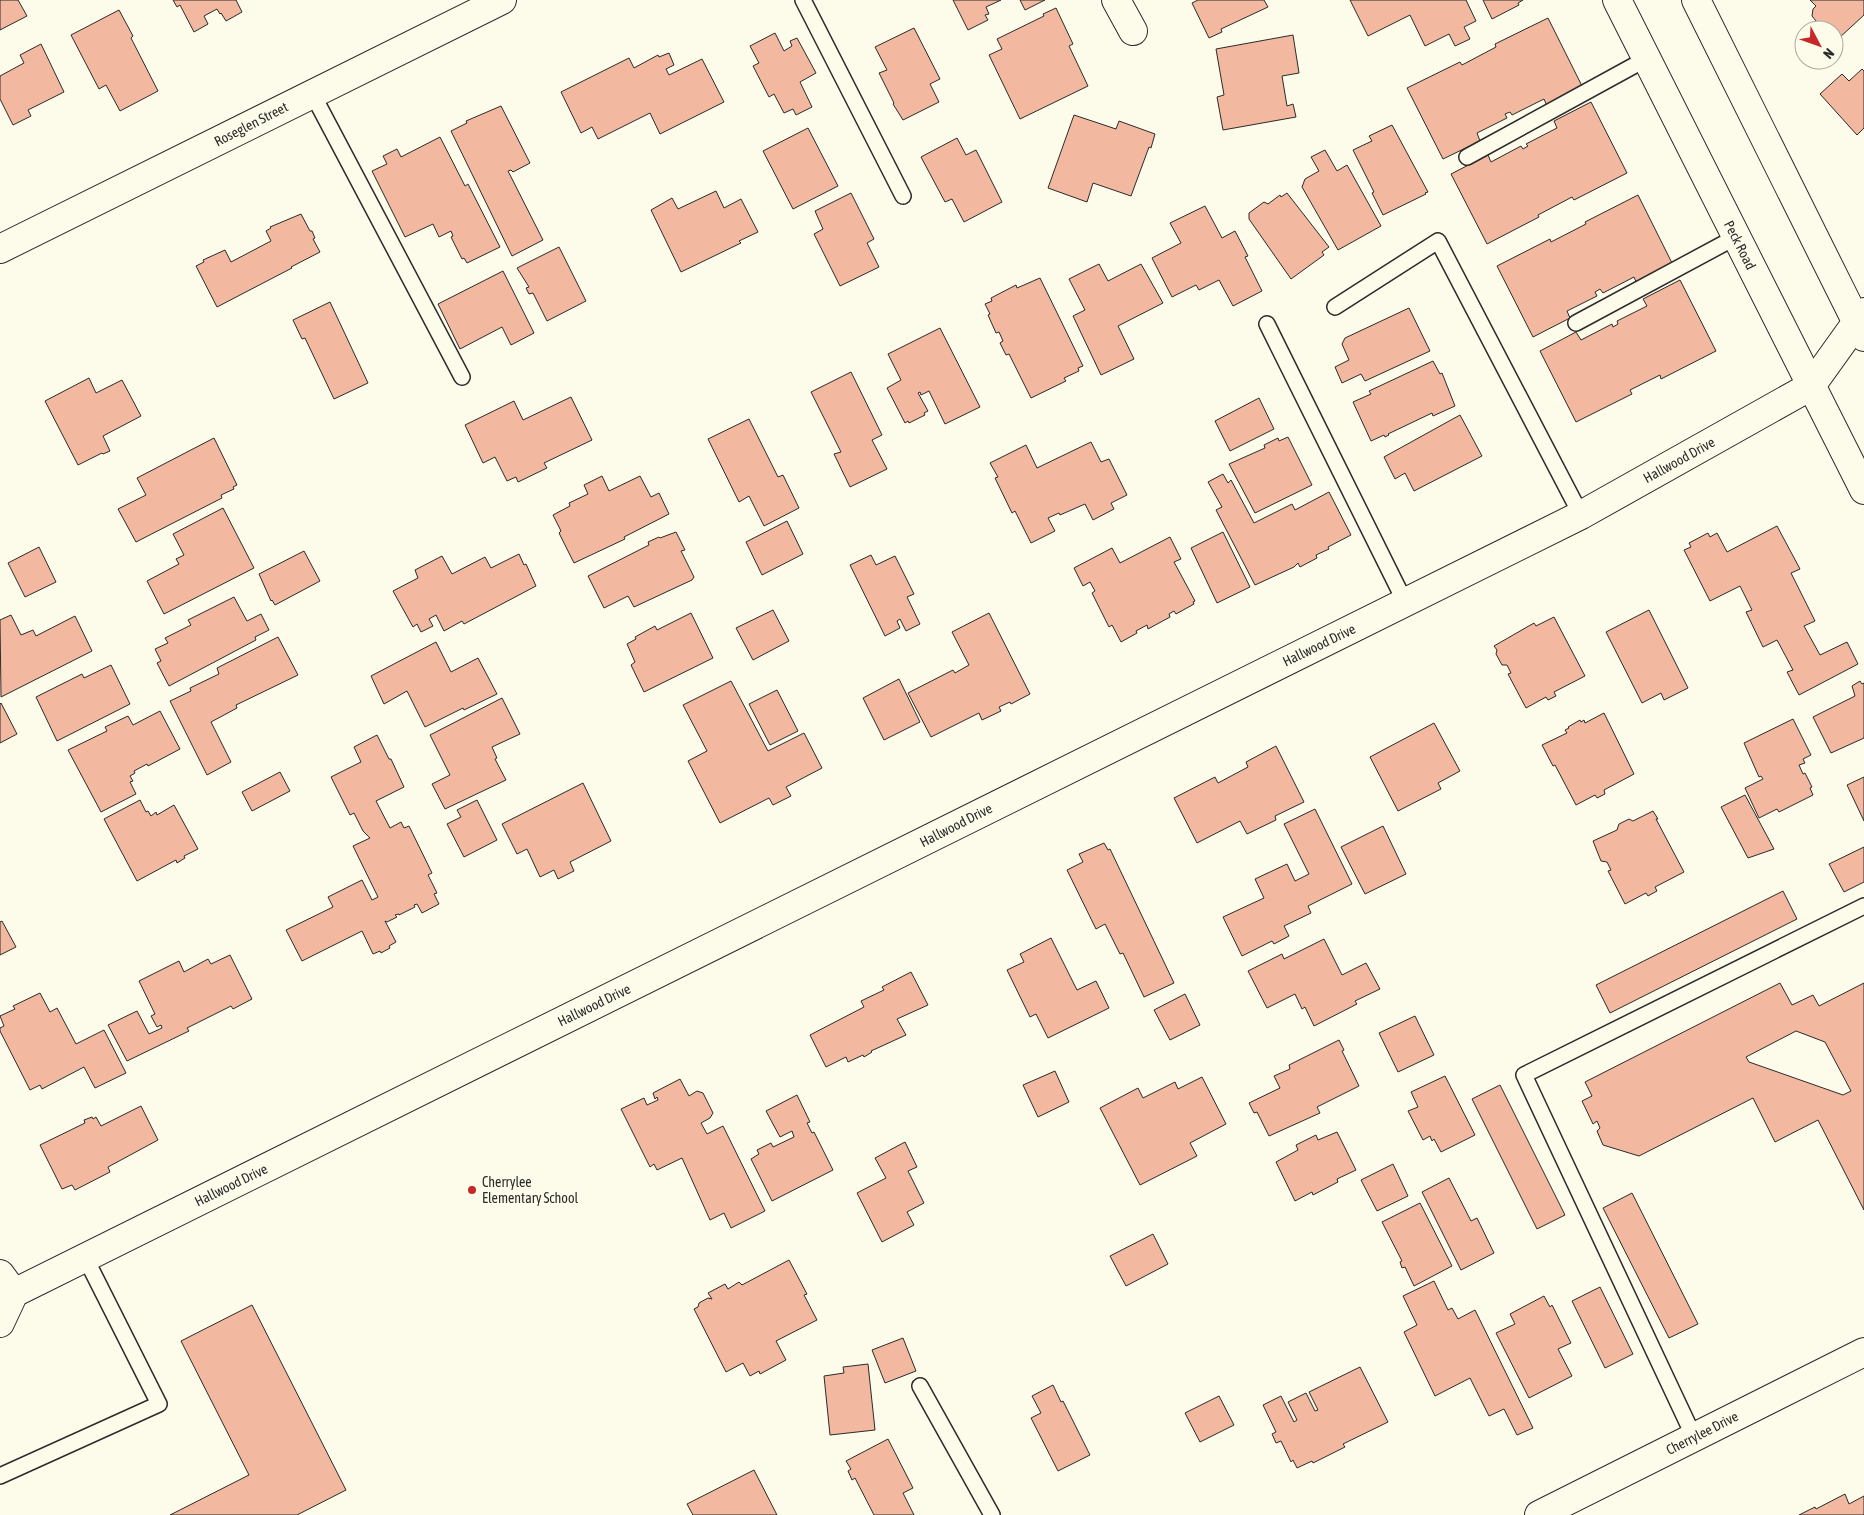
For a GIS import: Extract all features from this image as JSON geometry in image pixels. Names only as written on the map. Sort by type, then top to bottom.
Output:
[{"type":"street","name":"Roseglen Street","points":[[0,249],[502,0]]},
{"type":"street","points":[[1116,0],[1134,31]]},
{"type":"street","name":"Peck Road","points":[[1617,0],[1864,490]]},
{"type":"street","points":[[1696,0],[1862,324]]},
{"type":"street","name":"Hallwood Drive","points":[[5,1286],[85,1257],[1581,515],[1811,386],[1862,324]]},
{"type":"street","points":[[0,1323],[5,1286]]},
{"type":"street","name":"Cherrylee Drive","points":[[1539,1515],[1864,1352]]},
{"type":"lane","points":[[803,0],[903,196]]},
{"type":"lane","points":[[1467,158],[1646,59]]},
{"type":"lane","points":[[312,93],[462,377]]},
{"type":"lane","points":[[1576,323],[1736,237]]},
{"type":"lane","points":[[1334,307],[1438,241],[1581,515]]},
{"type":"lane","points":[[1267,324],[1405,602]]},
{"type":"lane","points":[[1694,1438],[1524,1075],[1864,906]]},
{"type":"lane","points":[[0,1476],[159,1404],[85,1257]]},
{"type":"lane","points":[[920,1386],[992,1515]]},
{"type":"building","points":[[0,0],[18,0],[27,16],[0,30]]},
{"type":"building","points":[[173,0],[236,0],[242,12],[226,21],[217,9],[204,16],[208,24],[194,32],[180,5],[177,7]]},
{"type":"building","points":[[953,0],[1001,0],[986,7],[989,14],[985,15],[988,20],[968,30]]},
{"type":"building","points":[[1020,0],[1045,0],[1025,10]]},
{"type":"building","points":[[1198,0],[1264,0],[1268,7],[1221,29],[1222,32],[1209,38],[1192,3]]},
{"type":"building","points":[[1350,0],[1466,0],[1476,21],[1464,27],[1470,39],[1455,46],[1449,34],[1425,46],[1410,15],[1368,36]]},
{"type":"building","points":[[1483,0],[1523,0],[1518,3],[1519,5],[1492,19]]},
{"type":"building","points":[[1810,0],[1864,0],[1864,15],[1844,33],[1844,20],[1815,20],[1812,16],[1813,9],[1816,6]]},
{"type":"building","points":[[1056,8],[1073,44],[1069,46],[1088,86],[1020,119],[989,55],[1002,49],[997,39],[1044,16],[1043,14]]},
{"type":"building","points":[[119,10],[158,91],[120,111],[106,85],[99,89],[71,35]]},
{"type":"building","points":[[1548,18],[1583,88],[1547,106],[1544,99],[1512,115],[1510,112],[1505,114],[1507,118],[1477,133],[1480,141],[1443,159],[1407,88],[1460,62],[1462,65],[1496,47],[1495,44]]},
{"type":"building","points":[[914,28],[940,79],[930,84],[939,102],[903,120],[893,104],[879,73],[887,70],[875,47]]},
{"type":"building","points":[[775,33],[784,51],[792,46],[790,41],[797,38],[816,73],[800,82],[812,107],[796,115],[793,109],[784,113],[774,94],[769,97],[753,66],[759,63],[750,46]]},
{"type":"building","points":[[1293,35],[1299,73],[1282,76],[1287,106],[1293,104],[1296,117],[1223,130],[1217,97],[1224,95],[1216,49]]},
{"type":"building","points":[[41,44],[64,92],[28,110],[31,116],[13,125],[0,99],[0,76],[24,63],[20,55]]},
{"type":"building","points":[[669,53],[674,65],[666,69],[669,75],[702,59],[724,102],[660,134],[650,113],[598,139],[592,127],[581,133],[561,92],[629,58],[634,68],[658,55],[659,57]]},
{"type":"building","points":[[1862,69],[1864,71],[1864,128],[1857,135],[1820,94],[1842,74],[1849,81]]},
{"type":"building","points":[[1591,102],[1627,173],[1574,200],[1572,197],[1538,215],[1539,217],[1487,244],[1451,174],[1488,155],[1491,162],[1521,146],[1523,149],[1528,146],[1526,144],[1557,128],[1554,121]]},
{"type":"building","points":[[501,106],[530,163],[513,172],[511,170],[508,171],[543,240],[512,256],[451,131],[467,123],[466,121]]},
{"type":"building","points":[[1074,115],[1116,129],[1119,121],[1155,134],[1131,196],[1093,183],[1087,202],[1048,188]]},
{"type":"building","points":[[1392,125],[1428,192],[1383,215],[1353,150],[1372,141],[1369,136]]},
{"type":"building","points":[[808,128],[838,186],[793,209],[763,151]]},
{"type":"building","points":[[440,137],[465,186],[468,184],[500,247],[467,263],[464,258],[462,259],[451,237],[453,236],[451,231],[439,237],[433,224],[405,237],[372,171],[387,164],[383,156],[397,149],[401,157]]},
{"type":"building","points":[[957,138],[966,155],[976,150],[1002,202],[964,222],[952,199],[945,202],[921,157]]},
{"type":"building","points":[[1325,150],[1337,171],[1347,165],[1381,226],[1338,250],[1302,187],[1305,179],[1319,171],[1311,157]]},
{"type":"building","points":[[716,191],[724,208],[741,199],[758,232],[739,241],[741,243],[681,272],[651,210],[672,198],[678,209]]},
{"type":"building","points":[[851,193],[874,239],[867,243],[879,267],[840,286],[814,234],[823,229],[815,211]]},
{"type":"building","points":[[1287,193],[1329,247],[1322,252],[1324,255],[1291,279],[1249,219],[1249,213],[1264,202],[1268,204],[1280,195],[1281,197]]},
{"type":"building","points":[[1638,195],[1673,265],[1637,284],[1634,277],[1603,293],[1600,289],[1595,292],[1597,296],[1567,311],[1570,318],[1533,337],[1497,266],[1550,239],[1551,242]]},
{"type":"building","points":[[1205,206],[1222,238],[1235,231],[1248,256],[1245,257],[1262,291],[1233,306],[1219,280],[1199,290],[1196,285],[1172,297],[1152,258],[1181,243],[1170,223]]},
{"type":"building","points":[[301,214],[310,231],[312,231],[315,238],[313,239],[320,252],[217,307],[196,266],[204,262],[203,260],[225,250],[231,262],[271,241],[266,231],[270,227]]},
{"type":"building","points":[[559,247],[586,301],[547,321],[533,293],[529,294],[526,288],[529,287],[517,268]]},
{"type":"building","points":[[1099,264],[1108,281],[1141,264],[1163,303],[1118,326],[1134,359],[1101,375],[1073,316],[1085,310],[1069,279]]},
{"type":"building","points":[[503,271],[534,333],[511,345],[502,327],[460,349],[438,304]]},
{"type":"building","points":[[1040,278],[1083,366],[1078,368],[1079,371],[1064,378],[1066,381],[1031,398],[1009,354],[1006,355],[1000,343],[1003,341],[999,332],[996,333],[985,304],[992,301],[991,298],[1016,285],[1017,288]]},
{"type":"building","points":[[1680,280],[1716,351],[1661,379],[1660,375],[1630,390],[1632,394],[1576,422],[1540,351],[1576,332],[1581,340],[1612,324],[1613,327],[1618,324],[1617,321],[1647,306],[1643,299]]},
{"type":"building","points":[[330,302],[368,383],[334,399],[305,338],[302,339],[293,320]]},
{"type":"building","points":[[1409,308],[1430,351],[1365,381],[1361,374],[1342,383],[1335,367],[1349,360],[1342,344],[1345,338]]},
{"type":"building","points":[[940,328],[980,407],[945,424],[929,391],[921,395],[920,392],[918,393],[928,411],[924,413],[925,415],[905,423],[887,388],[901,380],[888,354]]},
{"type":"building","points":[[1433,361],[1440,374],[1442,373],[1455,406],[1433,416],[1432,413],[1385,437],[1384,435],[1371,441],[1353,402],[1371,394],[1369,391]]},
{"type":"building","points":[[851,372],[882,435],[872,440],[887,469],[850,487],[834,454],[841,452],[811,392]]},
{"type":"building","points":[[89,378],[96,393],[122,380],[141,416],[103,436],[110,451],[78,465],[45,401]]},
{"type":"building","points":[[571,397],[592,440],[544,463],[547,468],[518,482],[516,477],[507,481],[495,457],[483,463],[465,425],[514,401],[523,420]]},
{"type":"building","points":[[1259,398],[1274,429],[1230,451],[1215,421]]},
{"type":"building","points":[[1460,415],[1482,456],[1414,491],[1405,473],[1395,479],[1384,457]]},
{"type":"building","points":[[749,419],[778,477],[783,475],[799,508],[764,526],[749,496],[739,502],[708,439]]},
{"type":"building","points":[[1288,437],[1312,485],[1255,513],[1229,464],[1265,448],[1264,445],[1278,438],[1279,441]]},
{"type":"building","points":[[214,438],[237,485],[233,487],[234,489],[221,495],[222,498],[136,542],[118,509],[146,495],[137,478]]},
{"type":"building","points":[[1091,442],[1101,462],[1109,459],[1127,495],[1111,503],[1114,509],[1093,520],[1085,504],[1048,518],[1055,531],[1031,543],[1015,511],[1012,513],[995,478],[998,477],[990,463],[1026,445],[1037,468]]},
{"type":"building","points":[[1223,474],[1228,483],[1231,480],[1254,523],[1292,504],[1295,510],[1329,492],[1351,535],[1328,547],[1329,549],[1316,555],[1317,558],[1300,567],[1298,563],[1294,567],[1255,585],[1216,510],[1222,507],[1208,482]]},
{"type":"building","points":[[602,476],[609,491],[640,476],[651,497],[659,493],[669,514],[624,537],[625,539],[574,563],[559,533],[561,531],[553,515],[570,506],[569,503],[588,494],[584,485]]},
{"type":"building","points":[[223,508],[254,568],[164,614],[147,581],[179,564],[176,559],[184,555],[173,534]]},
{"type":"building","points":[[787,521],[803,554],[762,575],[746,542]]},
{"type":"building","points":[[1777,526],[1800,569],[1791,573],[1815,621],[1804,626],[1820,655],[1847,642],[1858,664],[1799,695],[1787,672],[1793,670],[1777,640],[1763,647],[1746,612],[1752,610],[1740,586],[1710,601],[1684,550],[1691,547],[1689,543],[1708,533],[1710,537],[1717,533],[1727,552]]},
{"type":"building","points":[[676,532],[685,550],[681,551],[694,577],[692,580],[634,607],[628,596],[604,608],[588,576],[649,545],[648,542]]},
{"type":"building","points":[[1223,532],[1250,587],[1217,603],[1191,548]]},
{"type":"building","points":[[1170,537],[1181,559],[1174,562],[1195,601],[1193,602],[1194,604],[1176,614],[1174,611],[1169,614],[1170,617],[1148,629],[1147,625],[1121,642],[1112,625],[1109,627],[1092,593],[1095,591],[1090,582],[1083,586],[1074,568],[1112,548],[1120,563]]},
{"type":"building","points":[[39,547],[56,582],[25,597],[8,563]]},
{"type":"building","points":[[304,551],[320,581],[275,605],[271,601],[259,574]]},
{"type":"building","points":[[519,554],[536,586],[464,624],[462,621],[444,631],[436,615],[429,619],[433,626],[421,632],[417,624],[413,627],[393,591],[418,578],[415,570],[442,556],[452,574],[485,557],[491,568]]},
{"type":"building","points":[[871,555],[876,565],[895,556],[914,594],[907,597],[920,624],[906,631],[900,619],[897,621],[900,628],[885,636],[850,565]]},
{"type":"building","points":[[234,597],[247,621],[261,614],[269,630],[255,637],[256,640],[169,686],[157,663],[161,661],[155,649],[168,643],[165,638],[191,625],[188,620]]},
{"type":"building","points":[[773,610],[789,641],[753,660],[736,628]]},
{"type":"building","points":[[1649,610],[1688,688],[1664,700],[1661,693],[1642,703],[1606,632]]},
{"type":"building","points":[[691,613],[713,658],[644,692],[631,665],[635,662],[627,644],[636,639],[635,637],[655,626],[657,630]]},
{"type":"building","points":[[989,613],[1030,694],[1011,704],[1010,702],[999,707],[1001,711],[982,720],[979,713],[931,737],[908,693],[953,670],[955,673],[969,665],[952,632]]},
{"type":"building","points":[[11,615],[21,635],[33,630],[36,636],[75,616],[92,651],[1,697],[0,620]]},
{"type":"building","points":[[1554,617],[1585,676],[1554,692],[1556,696],[1548,700],[1546,697],[1526,708],[1508,674],[1511,673],[1507,665],[1502,665],[1494,646],[1534,623],[1536,626]]},
{"type":"building","points":[[278,637],[298,675],[236,705],[237,708],[211,722],[231,762],[207,775],[170,701],[191,691],[190,688],[219,674],[217,668]]},
{"type":"building","points":[[436,642],[451,672],[478,658],[497,694],[425,727],[407,691],[384,704],[371,676]]},
{"type":"building","points":[[111,665],[130,704],[57,741],[36,697],[82,674],[84,678]]},
{"type":"building","points":[[899,679],[920,722],[884,740],[863,698]]},
{"type":"building","points":[[731,681],[768,751],[804,733],[822,768],[786,787],[791,796],[773,805],[769,798],[720,823],[688,761],[707,751],[683,705]]},
{"type":"building","points":[[1860,681],[1862,684],[1864,683],[1864,738],[1831,753],[1813,717],[1855,696],[1852,686]]},
{"type":"building","points":[[777,690],[798,731],[770,745],[749,704]]},
{"type":"building","points":[[502,698],[520,734],[492,747],[497,758],[495,759],[506,780],[445,809],[432,784],[450,775],[430,735]]},
{"type":"building","points":[[0,704],[17,734],[0,743]]},
{"type":"building","points":[[160,711],[180,749],[148,766],[147,764],[134,771],[135,773],[130,776],[133,781],[130,782],[136,794],[101,812],[68,750],[107,731],[105,727],[128,716],[133,725]]},
{"type":"building","points":[[1604,713],[1634,774],[1604,790],[1605,794],[1597,798],[1595,795],[1576,805],[1542,745],[1567,733],[1565,730],[1568,727],[1580,720],[1581,722],[1584,720],[1585,723]]},
{"type":"building","points":[[1793,719],[1811,755],[1803,759],[1805,763],[1799,765],[1812,787],[1810,788],[1813,795],[1779,812],[1777,809],[1759,818],[1745,788],[1763,779],[1761,776],[1759,777],[1744,743]]},
{"type":"building","points":[[1434,723],[1460,771],[1438,783],[1441,789],[1398,811],[1370,757]]},
{"type":"building","points":[[377,735],[404,787],[376,801],[390,828],[401,822],[404,828],[409,826],[432,873],[428,875],[437,893],[434,894],[439,904],[422,913],[417,904],[414,905],[415,907],[399,915],[395,915],[397,917],[387,922],[385,921],[396,942],[381,953],[380,951],[373,954],[362,931],[302,961],[286,930],[333,907],[328,897],[362,880],[372,900],[378,897],[353,846],[370,838],[363,831],[354,813],[350,815],[331,777],[361,762],[354,747]]},
{"type":"building","points":[[1276,746],[1304,802],[1275,816],[1276,820],[1247,834],[1240,821],[1197,843],[1174,798],[1215,777],[1218,783],[1248,767],[1246,762]]},
{"type":"building","points":[[280,772],[290,791],[252,811],[242,792]]},
{"type":"building","points":[[1864,777],[1864,821],[1847,785]]},
{"type":"building","points":[[583,783],[611,841],[570,862],[574,871],[558,879],[554,870],[540,877],[527,849],[517,854],[502,824]]},
{"type":"building","points":[[1745,795],[1774,849],[1748,858],[1721,807]]},
{"type":"building","points":[[140,800],[146,812],[148,811],[151,816],[156,812],[157,815],[174,805],[198,849],[184,856],[185,858],[177,863],[176,860],[137,881],[104,819]]},
{"type":"building","points":[[477,800],[497,840],[464,857],[447,824],[461,817],[457,810]]},
{"type":"building","points":[[1315,809],[1352,884],[1308,906],[1311,913],[1284,926],[1289,936],[1274,944],[1272,941],[1242,956],[1223,917],[1264,898],[1255,879],[1287,864],[1295,881],[1309,874],[1284,824]]},
{"type":"building","points":[[1653,811],[1684,872],[1655,887],[1657,891],[1648,896],[1646,893],[1625,904],[1608,871],[1611,870],[1607,862],[1601,861],[1593,841],[1617,830],[1619,824],[1629,819],[1633,821]]},
{"type":"building","points":[[1383,826],[1406,874],[1365,894],[1341,847]]},
{"type":"building","points":[[1104,843],[1108,850],[1110,849],[1174,983],[1144,997],[1123,953],[1120,954],[1105,924],[1096,929],[1067,870],[1083,862],[1079,854]]},
{"type":"building","points":[[1864,847],[1864,882],[1844,892],[1829,864]]},
{"type":"building","points":[[1783,891],[1797,919],[1610,1013],[1596,985]]},
{"type":"building","points":[[2,921],[16,947],[0,955],[0,922]]},
{"type":"building","points":[[1051,938],[1077,990],[1096,981],[1109,1008],[1048,1038],[1036,1014],[1030,1017],[1007,970],[1024,962],[1020,954]]},
{"type":"building","points":[[1324,939],[1342,975],[1366,963],[1380,989],[1355,1001],[1357,1004],[1314,1026],[1305,1007],[1302,1009],[1295,994],[1267,1008],[1248,971],[1282,954],[1284,959]]},
{"type":"building","points":[[230,955],[252,999],[233,1009],[231,1006],[187,1028],[189,1031],[127,1061],[108,1025],[137,1011],[149,1034],[162,1028],[161,1025],[157,1027],[151,1016],[155,1014],[139,981],[179,961],[184,972],[208,959],[211,964]]},
{"type":"building","points":[[911,972],[928,1005],[897,1019],[906,1035],[871,1051],[864,1057],[863,1055],[848,1062],[846,1057],[826,1067],[810,1035],[864,1007],[861,1001],[884,990],[882,987]]},
{"type":"building","points":[[1780,983],[1792,1005],[1813,995],[1819,1006],[1864,983],[1864,1210],[1818,1120],[1775,1142],[1753,1098],[1639,1156],[1603,1145],[1597,1131],[1600,1128],[1597,1121],[1593,1124],[1582,1101],[1592,1096],[1585,1082]],"holes":[[[1796,1031],[1825,1042],[1851,1091],[1843,1095],[1749,1062],[1746,1057]]]},
{"type":"building","points":[[40,993],[50,1012],[57,1008],[76,1044],[104,1030],[126,1073],[95,1088],[84,1067],[42,1089],[40,1085],[30,1090],[0,1031],[0,1028],[4,1026],[0,1016],[15,1009],[13,1006]]},
{"type":"building","points":[[1185,994],[1200,1025],[1170,1040],[1154,1010]]},
{"type":"building","points":[[1415,1016],[1434,1055],[1398,1072],[1379,1033]]},
{"type":"building","points":[[1339,1040],[1344,1050],[1342,1051],[1359,1086],[1317,1107],[1320,1113],[1269,1136],[1257,1112],[1254,1113],[1249,1103],[1280,1088],[1274,1076],[1290,1069],[1289,1065]]},
{"type":"building","points":[[1055,1071],[1069,1102],[1038,1117],[1023,1085]]},
{"type":"building","points":[[1445,1076],[1475,1135],[1441,1152],[1434,1139],[1432,1141],[1430,1136],[1423,1140],[1408,1111],[1418,1107],[1411,1092]]},
{"type":"building","points":[[1202,1077],[1226,1124],[1190,1143],[1197,1156],[1140,1185],[1100,1108],[1138,1088],[1143,1098],[1175,1082],[1178,1089]]},
{"type":"building","points":[[680,1079],[689,1096],[697,1091],[703,1093],[713,1113],[710,1118],[701,1123],[707,1134],[723,1126],[765,1211],[731,1228],[724,1213],[710,1220],[682,1158],[657,1170],[654,1164],[650,1167],[621,1109],[644,1098],[647,1105],[658,1100],[657,1097],[655,1099],[653,1093]]},
{"type":"building","points":[[1500,1085],[1565,1215],[1537,1229],[1472,1099]]},
{"type":"building","points":[[797,1095],[810,1122],[807,1123],[812,1133],[814,1132],[833,1170],[772,1201],[751,1159],[759,1154],[757,1150],[771,1143],[773,1147],[794,1137],[792,1131],[780,1137],[766,1111]]},
{"type":"building","points":[[141,1106],[158,1140],[108,1167],[110,1172],[75,1190],[72,1185],[62,1189],[40,1145],[85,1123],[84,1120],[96,1117],[101,1126]]},
{"type":"building","points":[[1337,1132],[1356,1170],[1337,1179],[1338,1182],[1313,1195],[1312,1192],[1295,1201],[1276,1162],[1298,1150],[1296,1145],[1316,1135],[1318,1140]]},
{"type":"building","points":[[905,1142],[917,1167],[908,1171],[924,1203],[907,1212],[914,1225],[882,1242],[857,1193],[886,1178],[875,1158]]},
{"type":"building","points":[[1393,1164],[1408,1196],[1377,1211],[1361,1180]]},
{"type":"building","points":[[1449,1178],[1471,1221],[1477,1218],[1494,1253],[1461,1270],[1422,1192]]},
{"type":"building","points":[[1632,1193],[1698,1324],[1669,1338],[1603,1208]]},
{"type":"building","points":[[1420,1203],[1452,1266],[1414,1286],[1405,1267],[1402,1268],[1400,1262],[1402,1261],[1382,1222]]},
{"type":"building","points":[[1153,1234],[1168,1264],[1126,1286],[1110,1256]]},
{"type":"building","points":[[789,1260],[807,1294],[804,1295],[817,1320],[776,1341],[786,1360],[760,1374],[759,1371],[750,1376],[743,1363],[726,1372],[694,1309],[698,1307],[699,1303],[708,1298],[712,1299],[708,1293],[725,1284],[728,1289],[739,1282],[742,1285]]},
{"type":"building","points":[[1434,1281],[1448,1310],[1452,1308],[1458,1319],[1475,1310],[1533,1428],[1517,1435],[1504,1409],[1489,1416],[1470,1378],[1435,1396],[1404,1332],[1417,1325],[1403,1296]]},
{"type":"building","points":[[1600,1287],[1633,1354],[1605,1368],[1572,1301]]},
{"type":"building","points":[[1544,1296],[1550,1307],[1552,1305],[1571,1343],[1558,1349],[1572,1376],[1529,1398],[1496,1333],[1515,1324],[1510,1314]]},
{"type":"building","points":[[252,1305],[346,1490],[297,1515],[170,1515],[249,1475],[181,1341]]},
{"type":"building","points":[[903,1338],[916,1371],[885,1383],[872,1350]]},
{"type":"building","points":[[868,1364],[875,1430],[830,1435],[824,1376],[844,1373],[843,1367]]},
{"type":"building","points":[[1360,1367],[1388,1422],[1343,1444],[1345,1447],[1313,1463],[1312,1461],[1297,1468],[1293,1460],[1291,1462],[1281,1441],[1276,1443],[1272,1434],[1276,1432],[1263,1405],[1281,1396],[1294,1422],[1297,1420],[1288,1402],[1306,1393],[1315,1411],[1318,1410],[1309,1392]]},
{"type":"building","points":[[1053,1385],[1090,1455],[1058,1471],[1031,1418],[1041,1413],[1032,1396]]},
{"type":"building","points":[[1219,1396],[1234,1425],[1200,1442],[1185,1413]]},
{"type":"building","points":[[888,1439],[913,1488],[903,1493],[914,1515],[874,1515],[855,1478],[852,1480],[848,1471],[851,1469],[846,1461]]},
{"type":"building","points":[[754,1470],[777,1515],[693,1515],[687,1504]]},
{"type":"building","points":[[1845,1494],[1849,1504],[1864,1496],[1864,1515],[1799,1515],[1815,1507],[1816,1509]]},
{"type":"place","name":"Cherrylee Elementary School","points":[[472,1190]]}]
